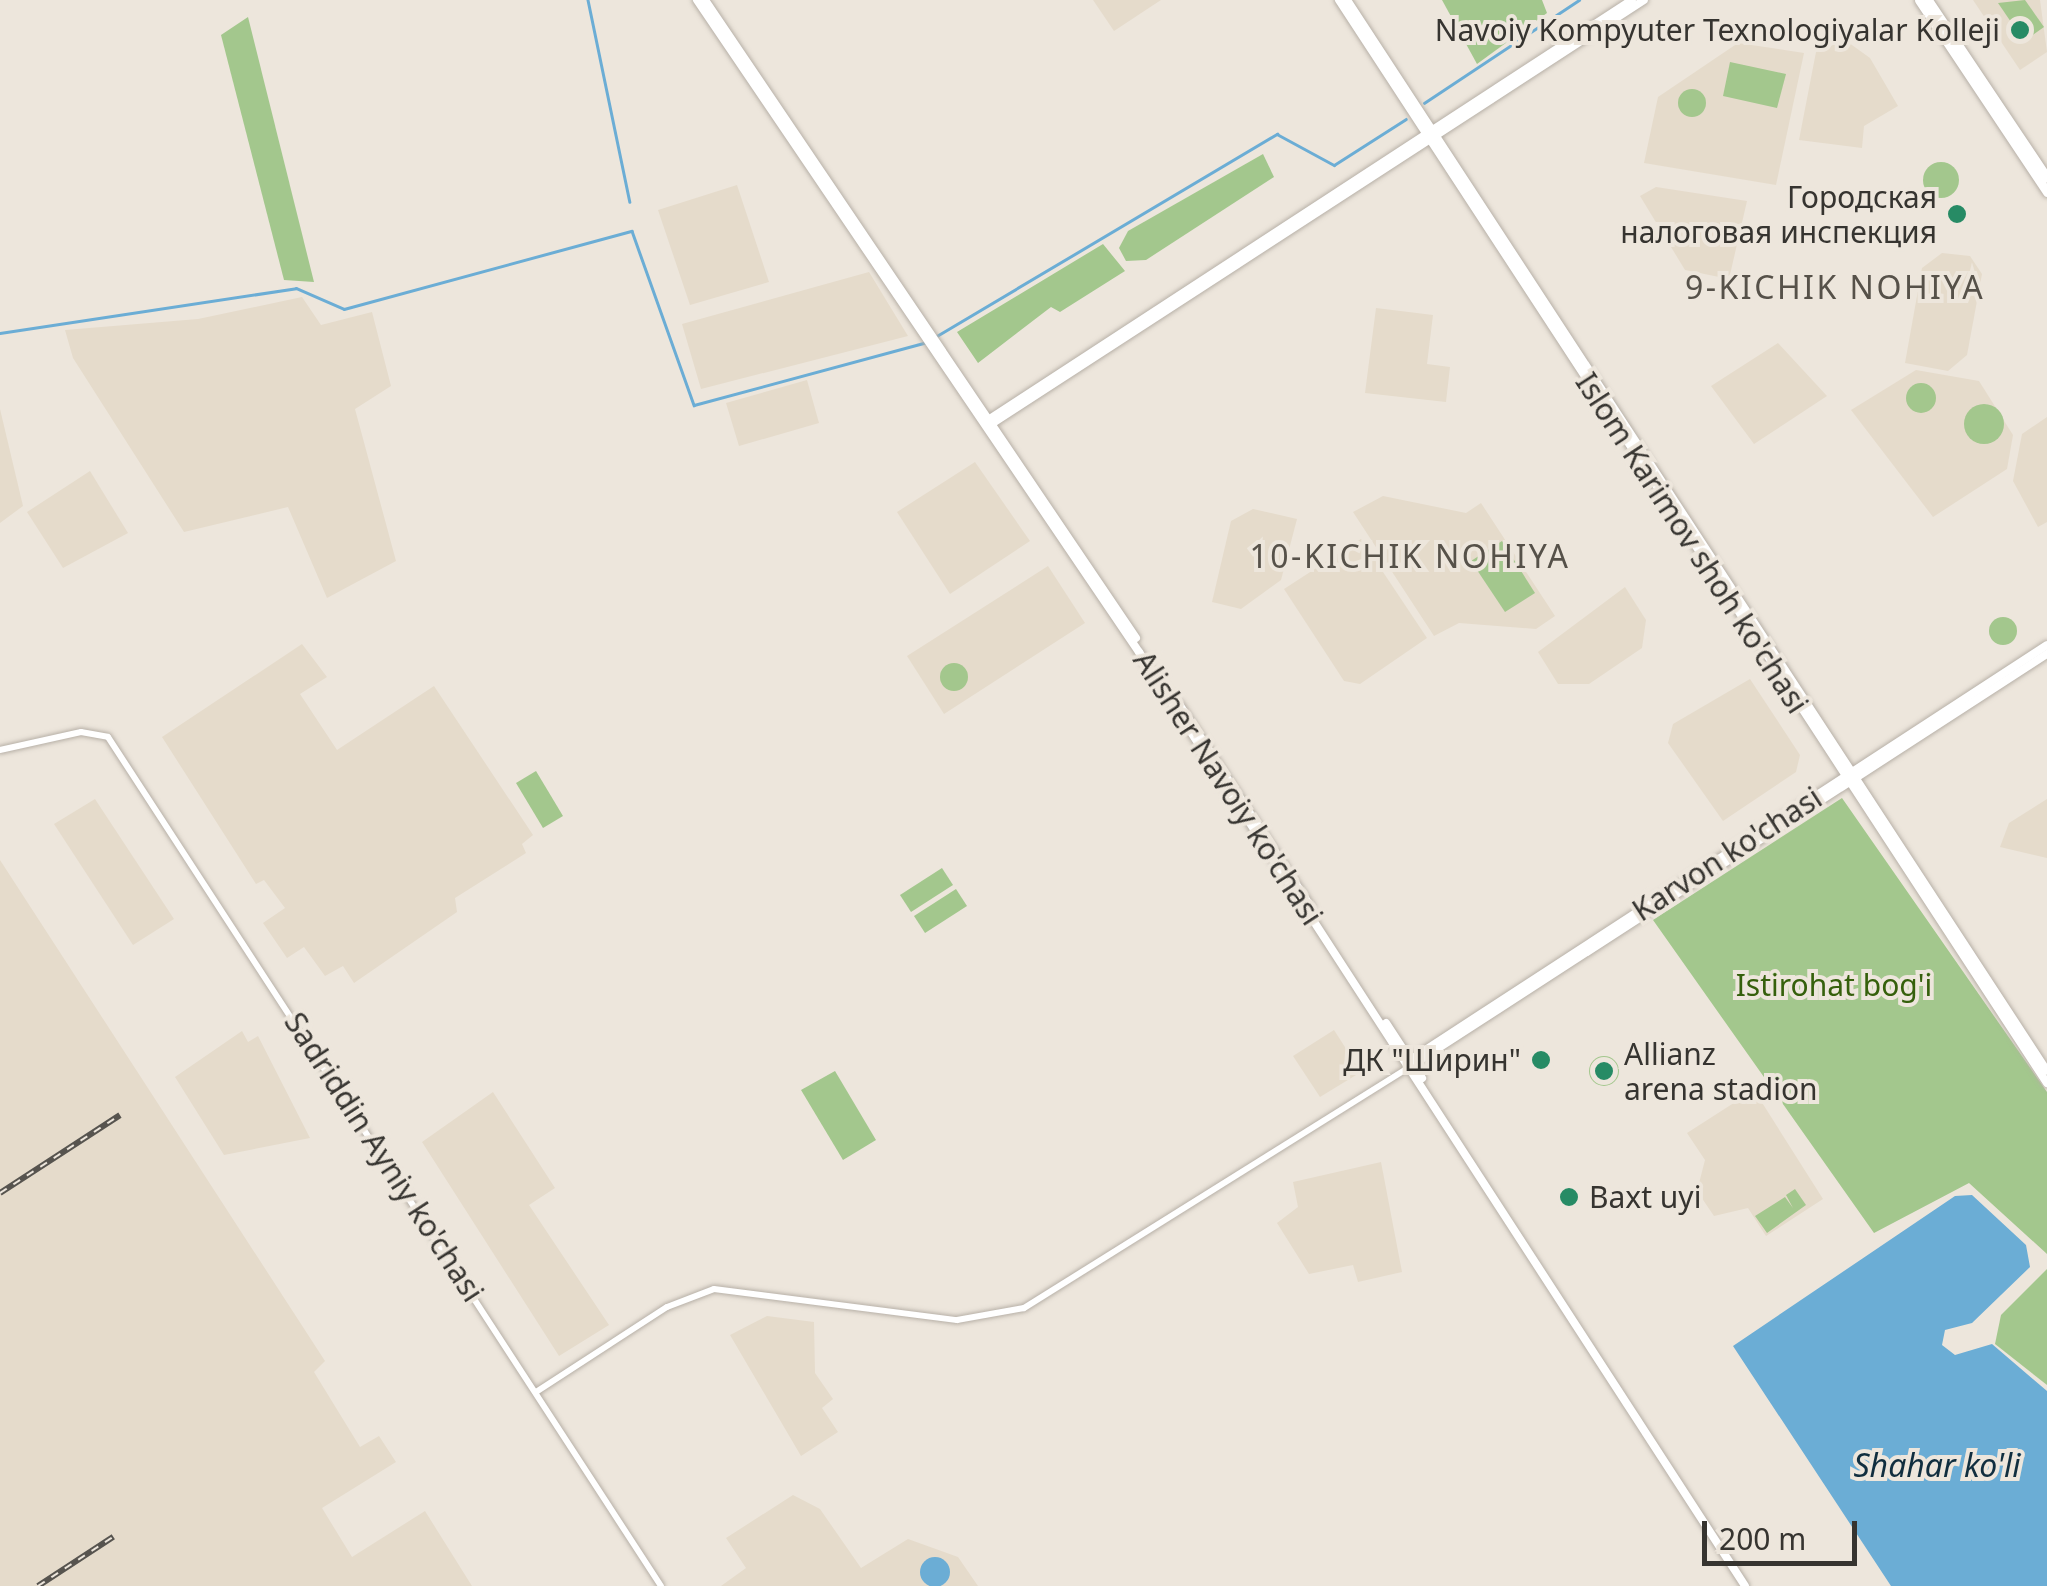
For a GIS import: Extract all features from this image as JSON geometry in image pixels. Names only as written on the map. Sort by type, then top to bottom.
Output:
[{"type":"main road","name":"Alisher Navoiy ko'chasi","points":[[697,0],[992,421],[1748,1586]]},
{"type":"main road","name":"Alisher Navoiy ko'chasi","points":[[704,0],[927,328]]},
{"type":"main road","name":"Islom Karimov shoh ko'chasi","points":[[1343,0],[2047,1083]]},
{"type":"main road","points":[[992,421],[1632,0]]},
{"type":"main road","points":[[1431,134],[1644,0]]},
{"type":"main road","points":[[1919,0],[2047,192]]},
{"type":"main road","points":[[1928,0],[2047,178]]},
{"type":"main road","name":"Alisher Navoiy ko'chasi","points":[[939,345],[984,405],[1120,617]]},
{"type":"main road","points":[[984,405],[1006,411]]},
{"type":"main road","points":[[1006,411],[1006,439]]},
{"type":"main road","name":"Karvon ko'chasi","points":[[1408,1064],[2047,645]]},
{"type":"main road","points":[[1849,778],[2047,654]]},
{"type":"main road","name":"Islom Karimov shoh ko'chasi","points":[[1849,778],[2047,1071]]},
{"type":"street","name":"Sadriddin Ayniy ko'chasi","points":[[0,750],[102,734],[660,1586]]},
{"type":"street","points":[[536,1392],[667,1307],[714,1289],[958,1320],[1024,1308],[1408,1064]]},
{"type":"shaded area","points":[[1093,0],[1161,0],[1114,31]]},
{"type":"shaded area","name":"Navoiy Kompyuter Texnologiyalar Kolleji","points":[[1973,0],[2040,0],[2047,52],[2020,70]]},
{"type":"shaded area","points":[[1845,40],[1870,58],[1898,106],[1864,126],[1862,148],[1799,140],[1816,52]]},
{"type":"shaded area","points":[[1738,43],[1804,53],[1776,185],[1644,163],[1658,97]]},
{"type":"shaded area","points":[[737,185],[769,282],[690,305],[658,210]]},
{"type":"shaded area","points":[[1656,187],[1747,201],[1729,279],[1685,270],[1640,196]]},
{"type":"shaded area","points":[[1942,253],[1970,256],[1982,274],[1967,355],[1948,371],[1905,363],[1922,268]]},
{"type":"shaded area","points":[[869,272],[908,336],[701,389],[682,324]]},
{"type":"shaded area","points":[[302,297],[321,325],[372,312],[391,386],[355,409],[396,561],[327,598],[288,507],[184,532],[73,358],[65,330],[198,319]]},
{"type":"shaded area","points":[[1376,308],[1433,315],[1427,364],[1450,367],[1446,402],[1365,393]]},
{"type":"shaded area","points":[[1778,343],[1827,396],[1754,444],[1711,386]]},
{"type":"shaded area","points":[[1916,370],[1979,381],[2013,435],[2007,469],[1933,517],[1851,410]]},
{"type":"shaded area","points":[[807,380],[819,423],[739,446],[726,403]]},
{"type":"shaded area","points":[[0,409],[23,506],[0,523]]},
{"type":"shaded area","points":[[2047,417],[2047,522],[2038,527],[2013,481],[2022,434]]},
{"type":"shaded area","points":[[975,462],[1030,541],[950,594],[897,512]]},
{"type":"shaded area","points":[[90,471],[128,533],[63,568],[27,512]]},
{"type":"shaded area","points":[[1383,496],[1466,513],[1481,503],[1555,616],[1536,629],[1459,623],[1434,636],[1353,512]]},
{"type":"shaded area","points":[[1253,509],[1297,519],[1281,580],[1241,609],[1212,602],[1231,521]]},
{"type":"shaded area","points":[[1361,539],[1427,638],[1360,684],[1344,681],[1284,589]]},
{"type":"shaded area","points":[[1048,566],[1085,623],[944,714],[907,656]]},
{"type":"shaded area","points":[[1625,587],[1646,620],[1642,648],[1589,684],[1558,684],[1538,652]]},
{"type":"shaded area","points":[[302,644],[327,677],[300,694],[337,750],[434,686],[533,835],[522,844],[526,853],[455,898],[457,912],[354,983],[343,966],[325,976],[304,947],[287,958],[263,923],[285,908],[264,880],[256,884],[162,737]]},
{"type":"shaded area","points":[[1750,679],[1800,755],[1796,772],[1723,821],[1668,743],[1673,724]]},
{"type":"shaded area","points":[[95,799],[174,919],[133,945],[54,824]]},
{"type":"shaded area","points":[[2047,799],[2047,858],[2000,847],[2009,823]]},
{"type":"shaded area","points":[[0,860],[325,1361],[314,1372],[360,1447],[379,1436],[396,1462],[322,1508],[352,1557],[425,1511],[472,1586],[0,1586]]},
{"type":"shaded area","points":[[1334,1030],[1361,1072],[1320,1097],[1293,1056]]},
{"type":"shaded area","points":[[242,1031],[248,1042],[258,1036],[310,1138],[224,1155],[175,1077]]},
{"type":"shaded area","points":[[1754,1090],[1823,1199],[1766,1236],[1748,1208],[1714,1216],[1697,1191],[1705,1160],[1687,1133]]},
{"type":"shaded area","points":[[493,1092],[555,1188],[529,1205],[609,1325],[559,1356],[422,1142]]},
{"type":"shaded area","points":[[1381,1162],[1402,1272],[1358,1282],[1353,1265],[1309,1274],[1277,1223],[1298,1207],[1293,1182]]},
{"type":"shaded area","points":[[767,1316],[814,1322],[815,1373],[833,1399],[822,1408],[838,1432],[801,1456],[730,1335]]},
{"type":"shaded area","points":[[793,1495],[820,1509],[861,1568],[908,1539],[958,1557],[978,1586],[721,1586],[746,1568],[726,1538]]},
{"type":"green space","points":[[1442,0],[1542,0],[1547,13],[1477,64]]},
{"type":"green space","points":[[2025,0],[2044,27],[2024,41],[1998,3]]},
{"type":"green space","points":[[248,17],[314,282],[284,280],[221,35]]},
{"type":"green space","points":[[1730,62],[1786,74],[1777,108],[1723,96]]},
{"type":"green space","points":[[1692,89],[1702,93],[1706,103],[1702,113],[1692,117],[1682,113],[1678,103],[1682,93]]},
{"type":"green space","points":[[1263,154],[1274,177],[1146,260],[1126,261],[1119,248],[1128,231]]},
{"type":"green space","points":[[1941,162],[1954,167],[1959,180],[1954,193],[1941,198],[1928,193],[1923,180],[1928,167]]},
{"type":"green space","points":[[1103,244],[1125,271],[1060,312],[1051,307],[978,363],[957,332]]},
{"type":"green space","points":[[1921,383],[1935,392],[1936,398],[1927,412],[1921,413],[1907,404],[1906,398],[1915,384]]},
{"type":"green space","points":[[1984,404],[1998,410],[2004,424],[1998,438],[1984,444],[1970,438],[1964,424],[1970,410]]},
{"type":"green space","points":[[1502,541],[1535,593],[1505,612],[1471,561]]},
{"type":"green space","points":[[2003,617],[2013,621],[2017,631],[2013,641],[2003,645],[1993,641],[1989,631],[1993,621]]},
{"type":"green space","points":[[954,663],[964,667],[968,677],[964,687],[954,691],[944,687],[940,677],[944,667]]},
{"type":"green space","points":[[536,771],[563,816],[543,828],[516,783]]},
{"type":"green space","name":"Istirohat bog'i","points":[[1842,798],[2047,1092],[2047,1254],[1969,1183],[1874,1233],[1653,920]]},
{"type":"green space","points":[[942,868],[953,885],[911,912],[900,895]]},
{"type":"green space","points":[[956,889],[967,906],[925,933],[914,916]]},
{"type":"green space","name":"Allianz arena stadion","points":[[1604,1056],[1615,1060],[1619,1071],[1615,1082],[1604,1086],[1593,1082],[1589,1071],[1593,1060]]},
{"type":"green space","points":[[835,1071],[876,1140],[843,1160],[801,1090]]},
{"type":"green space","points":[[1795,1189],[1806,1205],[1767,1233],[1755,1216],[1785,1197],[1793,1208],[1786,1195]]},
{"type":"green space","points":[[2047,1269],[2047,1385],[1995,1344],[2001,1315]]},
{"type":"water","name":"Shahar ko'li","points":[[1972,1195],[2026,1245],[2030,1267],[1972,1323],[1945,1330],[1942,1345],[1955,1355],[1992,1344],[2047,1391],[2047,1586],[1891,1586],[1733,1346],[1955,1196]]},
{"type":"water","points":[[935,1557],[946,1561],[950,1572],[946,1583],[935,1587],[924,1583],[920,1572],[924,1561]]},
{"type":"waterway","points":[[588,0],[630,202]]},
{"type":"waterway","points":[[1424,103],[1579,0]]},
{"type":"waterway","points":[[935,337],[1277,134],[1334,165],[1406,119]]},
{"type":"waterway","points":[[0,333],[296,288],[344,309],[632,231],[694,405],[928,342]]},
{"type":"railway","points":[[0,1193],[120,1115]]},
{"type":"railway","points":[[38,1586],[113,1537]]},
{"type":"place","name":"Navoiy Kompyuter Texnologiyalar Kolleji","points":[[2020,30]]},
{"type":"place","name":"Городская налоговая инспекция","points":[[1957,214]]},
{"type":"place","name":"ДК \"Ширин\"","points":[[1541,1060]]},
{"type":"place","name":"Allianz arena stadion","points":[[1604,1071]]},
{"type":"place","name":"Baxt uyi","points":[[1569,1197]]},
{"type":"district","name":"9-KICHIK NOHIYA","points":[[1835,287]]},
{"type":"district","name":"10-KICHIK NOHIYA","points":[[1410,556]]}]
